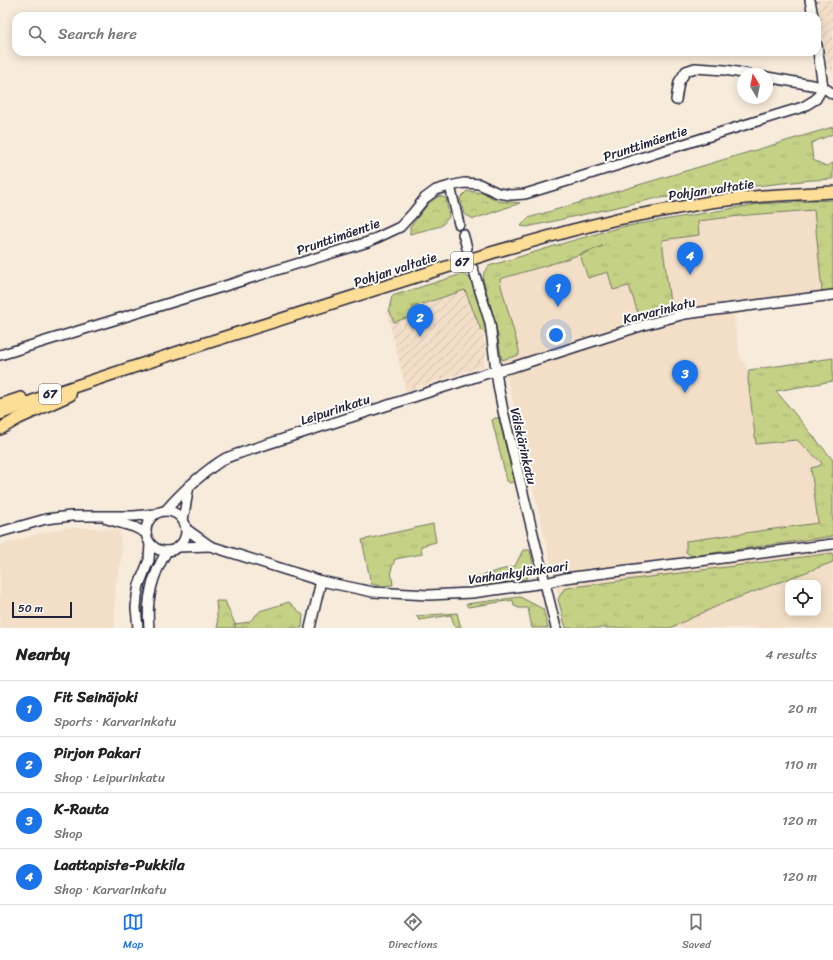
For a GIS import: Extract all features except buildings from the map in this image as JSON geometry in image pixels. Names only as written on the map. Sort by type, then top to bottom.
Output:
[{"type":"main road","name":"Pohjan valtatie","points":[[0,414],[40,398],[203,344],[494,252],[569,231],[625,218],[710,202],[763,196],[833,192]]},
{"type":"main road","points":[[0,405],[46,391],[97,379]]},
{"type":"main road","points":[[0,428],[97,379]]},
{"type":"street","points":[[810,0],[812,12]]},
{"type":"street","points":[[819,56],[823,87]]},
{"type":"street","points":[[676,100],[679,82],[686,71],[695,68],[737,72]]},
{"type":"street","points":[[773,78],[823,87],[833,94]]},
{"type":"street","name":"Prunttimäentie","points":[[0,355],[368,242],[400,227],[425,198],[436,190],[464,183],[479,184],[498,193],[511,195],[525,194],[606,170],[702,138],[803,107],[816,99],[823,87]]},
{"type":"street","points":[[450,186],[459,224]]},
{"type":"street","points":[[462,234],[467,248]]},
{"type":"street","name":"Välskärinkatu","points":[[473,269],[490,322],[502,411],[556,628]]},
{"type":"street","name":"Karvarinkatu","points":[[496,371],[685,314],[833,295]]},
{"type":"street","name":"Leipurinkatu","points":[[165,511],[189,486],[209,469],[227,458],[496,371]]},
{"type":"street","points":[[183,520],[189,486]]},
{"type":"street","points":[[0,532],[46,519],[71,516],[134,516],[155,514],[165,511],[172,512],[183,520],[186,529],[186,536],[178,547],[167,551],[161,551],[150,544]]},
{"type":"street","points":[[138,628],[136,608],[137,596],[139,585],[149,560],[150,544],[146,533],[148,522],[155,514]]},
{"type":"street","points":[[98,517],[134,527],[146,533]]},
{"type":"street","name":"Vanhankylänkaari","points":[[186,529],[210,546],[321,581],[373,592],[428,595],[472,593],[545,583],[565,578],[833,544]]},
{"type":"street","name":"Vanhankylänkaari","points":[[178,547],[210,546]]},
{"type":"street","points":[[149,628],[147,610],[149,596],[159,563],[167,551]]},
{"type":"street","points":[[310,628],[321,581]]},
{"type":"shaded area","points":[[817,0],[833,0],[833,74],[827,64],[821,26],[821,12],[819,12]]},
{"type":"shaded area","points":[[815,210],[822,291],[732,304],[740,358],[749,370],[748,379],[756,444],[797,440],[822,463],[833,527],[833,628],[566,628],[502,360],[519,355],[500,279],[561,261],[641,232],[697,221],[748,215]]},
{"type":"shaded area","points":[[468,286],[487,349],[484,366],[406,391],[387,311],[389,309]]},
{"type":"shaded area","points":[[64,528],[94,528],[120,531],[122,556],[115,589],[115,628],[0,628],[0,545]]},
{"type":"green space","points":[[833,127],[833,134],[811,143],[813,160],[826,166],[833,163],[833,179],[727,189],[653,199],[527,227],[521,226],[528,218]]},
{"type":"green space","points":[[467,191],[484,193],[498,201],[520,203],[474,219],[464,214],[460,198]]},
{"type":"green space","points":[[439,196],[446,198],[449,217],[441,226],[410,234],[410,227],[429,203]]},
{"type":"green space","points":[[833,200],[833,290],[822,291],[814,210],[748,215],[698,221],[699,235],[662,240],[670,303],[676,303],[678,309],[640,319],[629,286],[613,290],[608,272],[588,278],[580,255],[603,246],[561,261],[500,279],[519,350],[519,355],[502,360],[495,322],[483,279],[484,272],[489,266],[621,227],[759,204]]},
{"type":"green space","points":[[462,274],[471,279],[476,289],[487,334],[481,330],[465,290],[413,307],[415,315],[394,322],[389,309],[392,296]]},
{"type":"green space","points":[[833,358],[833,381],[776,391],[833,460],[833,536],[691,556],[686,552],[686,541],[818,523],[811,468],[819,466],[822,463],[797,440],[756,444],[748,379],[749,370]]},
{"type":"green space","points":[[499,418],[514,481],[510,483],[507,481],[492,420]]},
{"type":"green space","points":[[433,524],[436,542],[421,546],[422,554],[395,559],[391,570],[393,585],[383,586],[371,584],[362,540]]},
{"type":"green space","points":[[523,550],[530,550],[534,569],[526,579],[477,587],[475,577],[515,566]]},
{"type":"green space","points":[[833,553],[833,562],[724,603],[670,628],[566,628],[558,599],[564,589]]},
{"type":"green space","points":[[520,597],[543,609],[548,628],[532,628],[528,608],[519,608],[514,606],[513,600],[468,607],[466,604]]},
{"type":"green space","points":[[216,601],[225,601],[235,624],[235,628],[218,628]]},
{"type":"green space","points":[[289,602],[303,615],[302,628],[235,628],[235,624],[249,622],[260,611]]},
{"type":"green space","points":[[457,613],[461,628],[455,628],[451,615],[420,620],[416,616]]},
{"type":"place","name":"Laattapiste-Pukkila","points":[[690,275]]},
{"type":"place","name":"Fit Seinäjoki","points":[[558,307]]},
{"type":"place","name":"Pirjon Pakari","points":[[420,337]]},
{"type":"place","name":"K-Rauta","points":[[685,393]]}]
